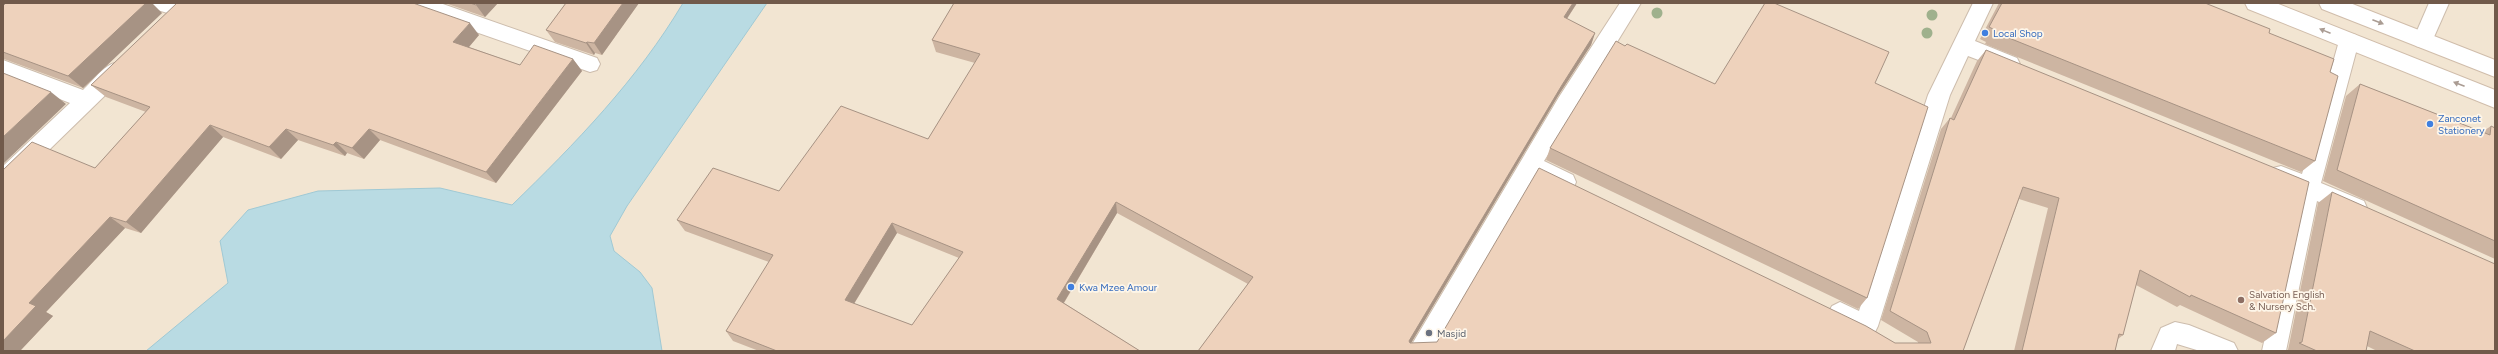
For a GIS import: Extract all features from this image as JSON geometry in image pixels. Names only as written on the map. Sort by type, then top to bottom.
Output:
[{"type":"street","points":[[417,3],[590,64]]},
{"type":"street","points":[[1420,351],[1530,165],[1631,3]]},
{"type":"street","points":[[1823,306],[1876,331],[1940,95],[1983,3]]},
{"type":"street","points":[[2255,3],[2495,98]]},
{"type":"street","points":[[2329,3],[2495,69]]},
{"type":"street","points":[[2424,40],[2439,3]]},
{"type":"street","points":[[164,25],[176,5]]},
{"type":"street","points":[[2274,351],[2309,187],[2349,41]]},
{"type":"street","points":[[1963,45],[2030,72]]},
{"type":"street","points":[[3,180],[131,58]]},
{"type":"street","points":[[3,68],[86,100]]},
{"type":"street","points":[[1530,165],[1580,189]]},
{"type":"street","points":[[2265,169],[2374,216]]},
{"type":"street","points":[[2163,351],[2167,338],[2171,333],[2180,332],[2226,351]]},
{"type":"shaded area","points":[[3,3],[2495,3],[2495,351],[3,351]]},
{"type":"water","points":[[683,3],[767,3],[627,206],[610,236],[614,251],[640,272],[652,288],[662,351],[146,351],[228,283],[220,241],[248,210],[318,191],[440,188],[512,205],[604,110],[646,58]]},
{"type":"building","points":[[6,3],[146,3],[68,76],[3,52],[3,6]]},
{"type":"building","points":[[177,3],[413,3],[470,23],[453,42],[520,65],[534,45],[573,59],[486,172],[369,129],[352,148],[336,142],[333,145],[286,129],[269,147],[210,125],[126,222],[110,217],[29,303],[36,306],[3,341],[3,170],[32,142],[95,168],[150,107],[91,85]]},
{"type":"building","points":[[566,3],[623,3],[594,43],[586,43],[546,30]]},
{"type":"building","points":[[954,3],[1573,3],[1564,17],[1595,33],[1562,85],[1409,341],[1410,343],[1437,342],[1539,168],[1866,326],[1895,343],[1931,343],[1927,332],[1890,311],[1950,118],[1954,120],[1986,50],[2309,182],[2276,333],[2191,295],[2190,297],[2140,270],[2123,335],[2119,334],[2115,351],[2022,351],[2059,198],[2023,187],[1963,351],[1198,351],[1253,277],[1116,202],[1057,299],[1140,351],[777,351],[726,331],[773,255],[677,220],[713,168],[779,191],[841,106],[928,139],[980,54],[932,40]],"holes":[[[892,223],[963,252],[912,325],[845,300]]]},
{"type":"building","points":[[1765,3],[1774,3],[1889,52],[1875,83],[1928,107],[1867,298],[1550,148],[1616,41],[1625,46],[1627,44],[1715,84]]},
{"type":"building","points":[[2002,3],[2205,3],[2270,29],[2269,33],[2334,59],[2330,72],[2338,76],[2315,161],[1994,32],[1995,30],[1989,27]]},
{"type":"building","points":[[3,73],[51,92],[3,137]]},
{"type":"building","points":[[2360,84],[2490,135],[2491,126],[2495,128],[2495,241],[2337,170]]},
{"type":"building","points":[[2332,192],[2495,264],[2495,351],[2415,351],[2370,331],[2366,351],[2317,351],[2299,343],[2302,342]]},
{"type":"place","name":"Local Shop","points":[[1985,33]]},
{"type":"place","name":"Zanconet Stationery","points":[[2430,124]]},
{"type":"place","name":"Kwa Mzee Amour","points":[[1071,287]]},
{"type":"place","name":"Salvation English & Nursery Sch.","points":[[2241,300]]},
{"type":"place","name":"Masjid","points":[[1429,333]]}]
